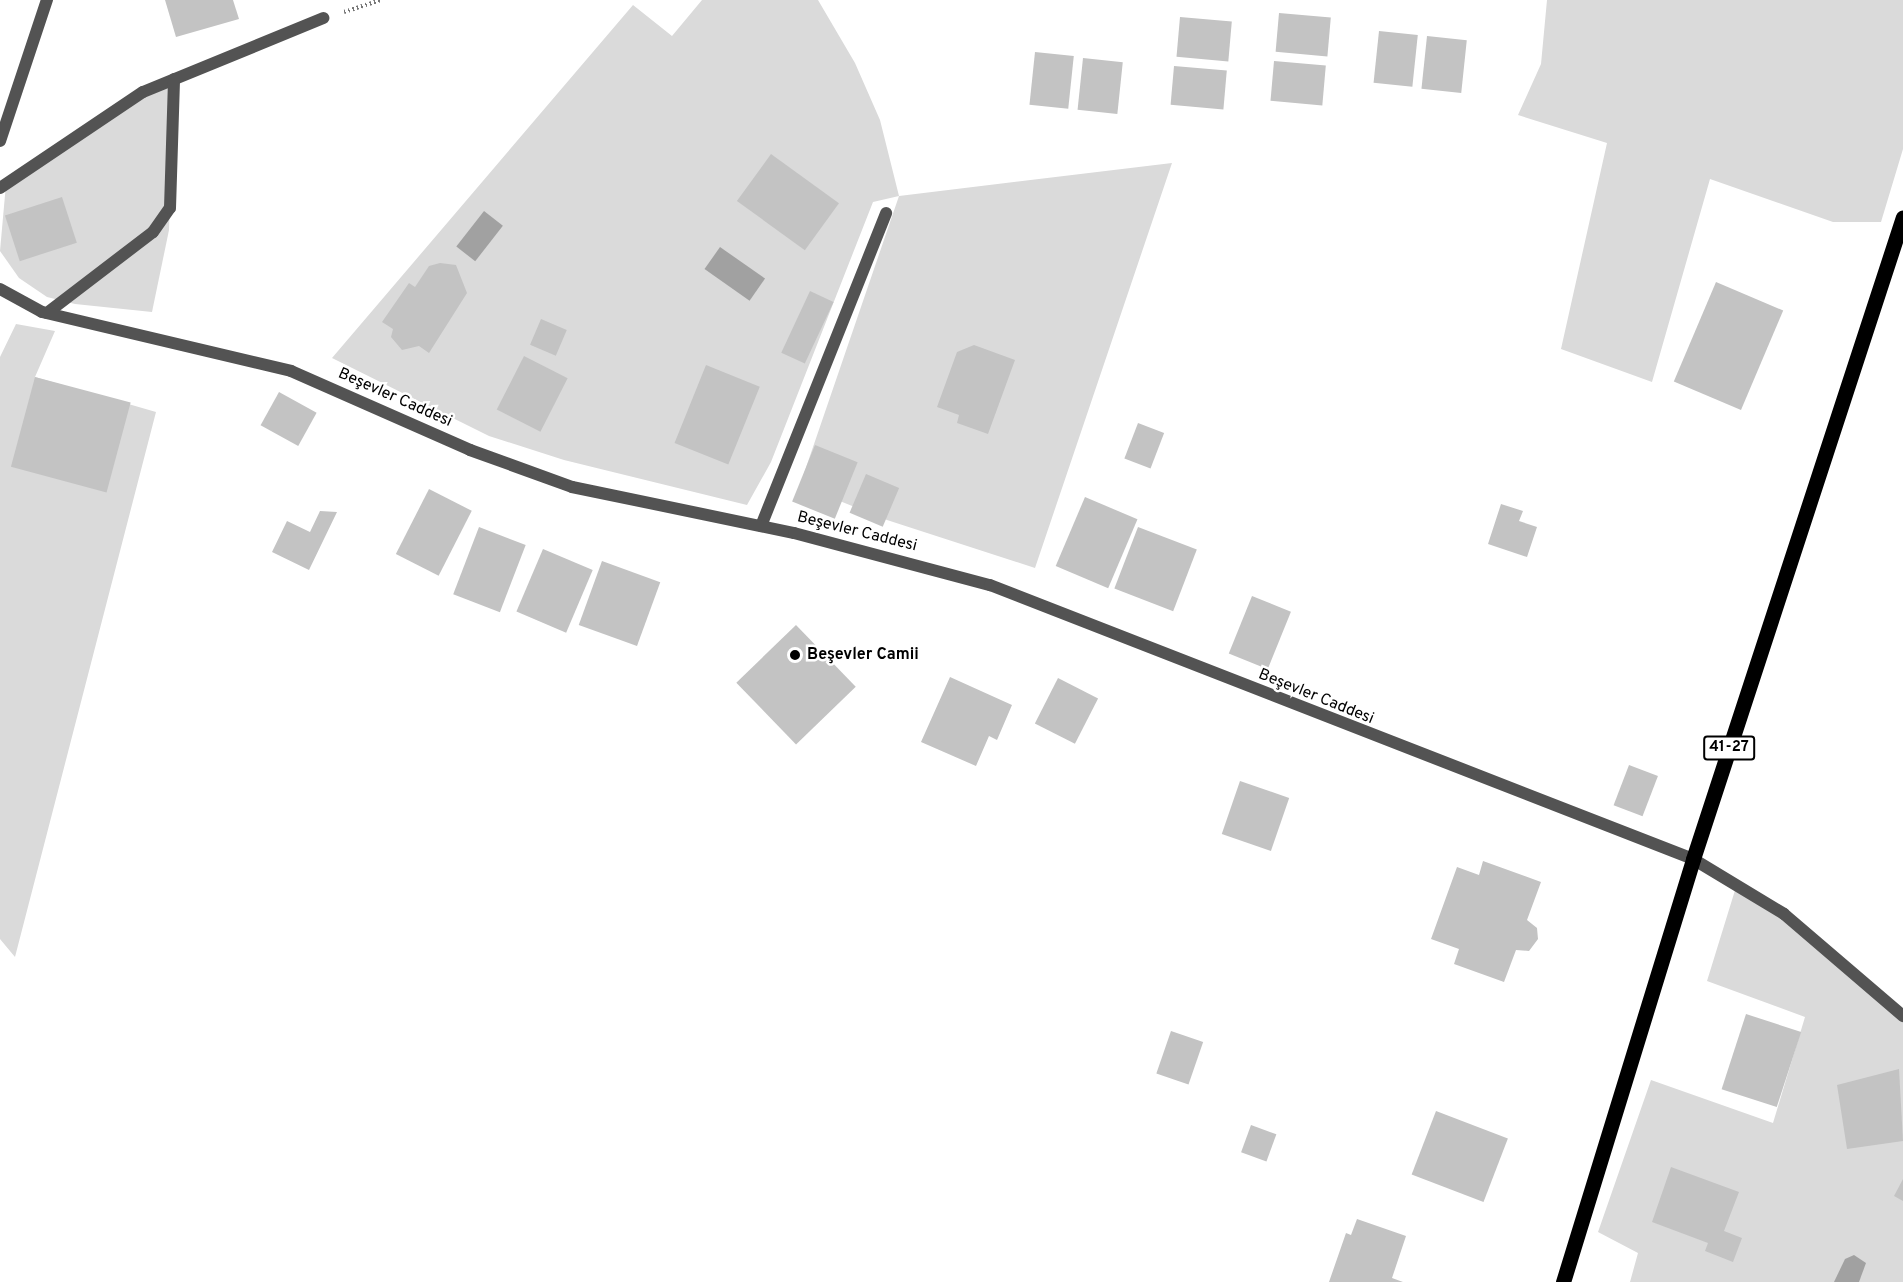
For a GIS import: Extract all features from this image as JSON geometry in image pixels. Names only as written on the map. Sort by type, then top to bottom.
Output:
[{"type":"main road","name":"41-27","points":[[1563,1282],[1693,859],[1903,217]]},
{"type":"street","points":[[0,141],[4,110],[46,0]]},
{"type":"street","points":[[0,188],[143,92],[323,18]]},
{"type":"street","points":[[47,313],[153,232],[170,208],[174,79]]},
{"type":"street","points":[[760,526],[886,213]]},
{"type":"street","name":"Beşevler Caddesi","points":[[0,290],[47,313],[291,371],[470,450],[572,487],[760,526],[990,585],[1693,859],[1784,914],[1903,1016]]},
{"type":"path","points":[[323,18],[380,0]]},
{"type":"shaded area","points":[[702,0],[818,0],[855,63],[880,120],[899,196],[873,202],[771,462],[747,505],[564,460],[489,436],[332,358],[633,5],[672,36]]},
{"type":"shaded area","points":[[1547,0],[1903,0],[1903,149],[1881,222],[1833,222],[1710,179],[1652,382],[1561,349],[1607,143],[1518,115],[1541,64]]},
{"type":"shaded area","points":[[174,79],[169,230],[152,312],[75,304],[47,297],[19,278],[0,251],[6,184]]},
{"type":"shaded area","points":[[1172,163],[1035,568],[887,520],[800,485],[899,196]]},
{"type":"shaded area","points":[[484,211],[503,226],[475,261],[456,246]]},
{"type":"shaded area","points":[[720,247],[765,279],[750,301],[705,269]]},
{"type":"shaded area","points":[[16,324],[55,331],[35,377],[156,412],[15,957],[0,939],[0,357]]},
{"type":"shaded area","points":[[1736,887],[1784,914],[1903,1016],[1903,1282],[1630,1282],[1638,1253],[1598,1232],[1651,1080],[1773,1123],[1805,1017],[1707,981]]},
{"type":"shaded area","points":[[1854,1255],[1866,1263],[1859,1282],[1834,1282],[1845,1259]]},
{"type":"building","points":[[165,0],[233,0],[239,19],[176,37]]},
{"type":"building","points":[[1279,13],[1331,18],[1327,56],[1276,52]]},
{"type":"building","points":[[1180,17],[1232,22],[1228,61],[1177,57]]},
{"type":"building","points":[[1379,31],[1418,35],[1412,87],[1374,83]]},
{"type":"building","points":[[1427,36],[1467,40],[1461,93],[1421,89]]},
{"type":"building","points":[[1035,52],[1074,56],[1068,109],[1029,105]]},
{"type":"building","points":[[1083,58],[1123,62],[1117,114],[1078,110]]},
{"type":"building","points":[[1274,61],[1326,66],[1322,105],[1271,101]]},
{"type":"building","points":[[1174,66],[1227,71],[1223,109],[1171,105]]},
{"type":"building","points":[[771,154],[839,203],[805,250],[737,201]]},
{"type":"building","points":[[62,197],[77,243],[20,261],[5,216]]},
{"type":"building","points":[[440,263],[456,265],[467,293],[429,353],[419,346],[402,350],[391,337],[393,329],[382,322],[409,283],[415,287],[429,266]]},
{"type":"building","points":[[1716,282],[1783,311],[1741,410],[1674,381]]},
{"type":"building","points":[[810,291],[834,302],[805,364],[781,353]]},
{"type":"building","points":[[541,319],[567,330],[556,356],[530,345]]},
{"type":"building","points":[[974,345],[1015,360],[988,434],[957,423],[959,415],[937,407],[957,352]]},
{"type":"building","points":[[524,356],[568,378],[540,432],[497,409]]},
{"type":"building","points":[[706,365],[760,387],[728,465],[675,443]]},
{"type":"building","points":[[35,377],[131,403],[107,492],[11,467]]},
{"type":"building","points":[[279,392],[317,413],[298,446],[261,425]]},
{"type":"building","points":[[1138,423],[1164,433],[1151,469],[1124,458]]},
{"type":"building","points":[[815,445],[858,462],[835,519],[792,502]]},
{"type":"building","points":[[866,474],[899,488],[883,527],[850,513]]},
{"type":"building","points":[[429,489],[472,511],[439,576],[396,554]]},
{"type":"building","points":[[1085,497],[1137,519],[1108,588],[1056,566]]},
{"type":"building","points":[[1501,504],[1523,511],[1519,521],[1537,527],[1527,557],[1488,544]]},
{"type":"building","points":[[320,511],[337,512],[309,570],[272,552],[287,521],[310,532]]},
{"type":"building","points":[[479,527],[526,545],[500,612],[453,594]]},
{"type":"building","points":[[1138,527],[1197,550],[1173,611],[1114,589]]},
{"type":"building","points":[[543,549],[593,570],[566,633],[516,612]]},
{"type":"building","points":[[602,561],[660,582],[637,646],[579,625]]},
{"type":"building","points":[[1252,596],[1291,612],[1268,669],[1229,653]]},
{"type":"building","name":"Beşevler Camii","points":[[796,625],[856,687],[796,745],[736,683]]},
{"type":"building","points":[[950,677],[1012,705],[997,740],[989,736],[976,766],[921,742]]},
{"type":"building","points":[[1058,678],[1098,698],[1075,744],[1035,723]]},
{"type":"building","points":[[1629,765],[1658,776],[1643,816],[1614,805]]},
{"type":"building","points":[[1240,781],[1289,798],[1271,851],[1222,834]]},
{"type":"building","points":[[1483,861],[1541,882],[1527,920],[1537,928],[1538,939],[1529,951],[1516,950],[1504,982],[1454,964],[1459,949],[1431,939],[1457,867],[1479,875]]},
{"type":"building","points":[[1746,1014],[1801,1032],[1777,1107],[1722,1089]]},
{"type":"building","points":[[1171,1031],[1203,1042],[1188,1085],[1156,1074]]},
{"type":"building","points":[[1899,1069],[1903,1141],[1847,1149],[1837,1085]]},
{"type":"building","points":[[1436,1111],[1508,1139],[1484,1202],[1412,1174]]},
{"type":"building","points":[[1251,1125],[1276,1134],[1266,1161],[1241,1152]]},
{"type":"building","points":[[1671,1167],[1739,1192],[1724,1231],[1742,1238],[1733,1262],[1705,1251],[1708,1243],[1652,1222]]},
{"type":"building","points":[[1903,1179],[1903,1201],[1894,1196]]},
{"type":"building","points":[[1357,1219],[1406,1236],[1392,1278],[1403,1282],[1329,1282],[1346,1233],[1351,1235]]},
{"type":"place","name":"Beşevler Camii","points":[[795,655]]}]
